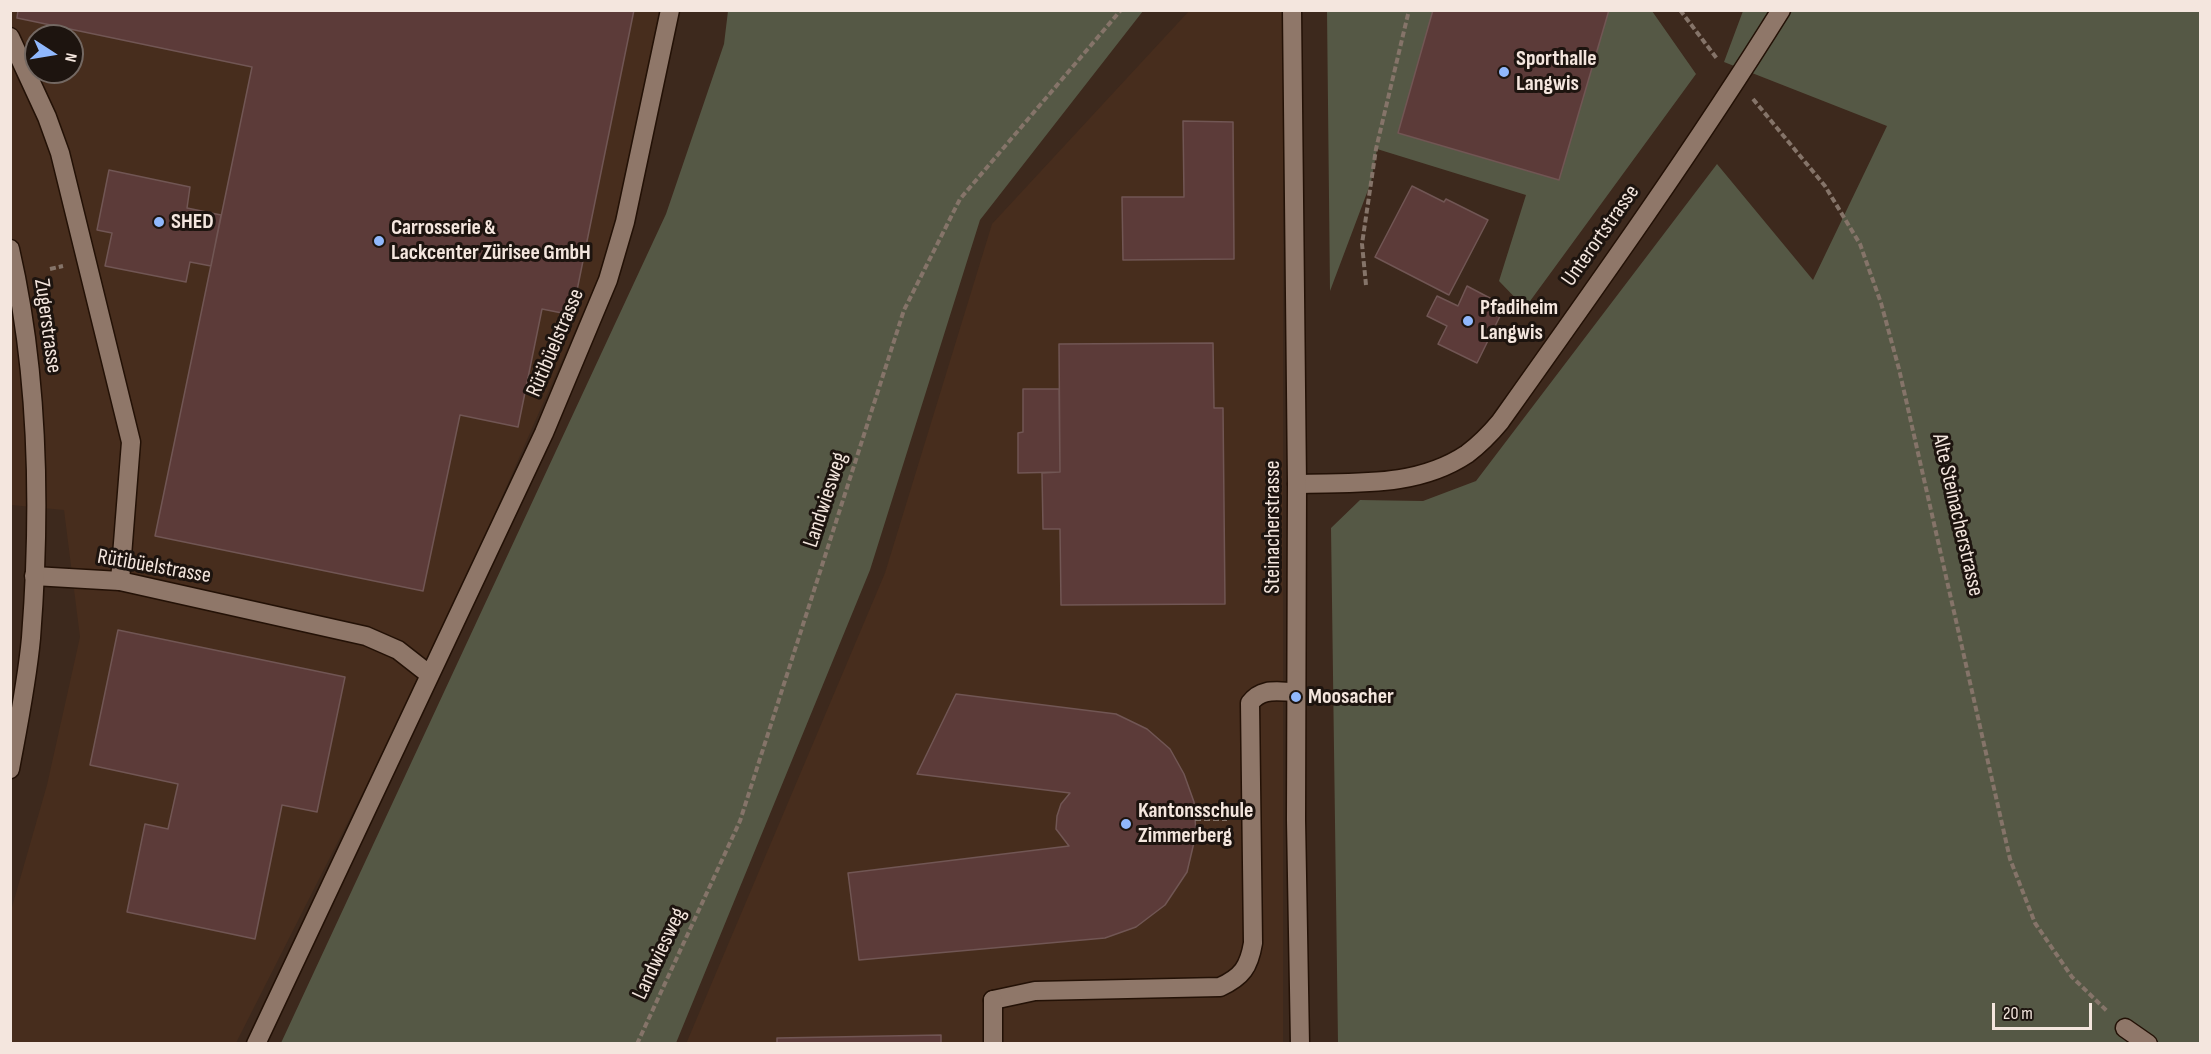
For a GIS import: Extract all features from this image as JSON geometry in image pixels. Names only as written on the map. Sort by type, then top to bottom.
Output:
[{"type":"street","name":"Rütibüelstrasse","points":[[256,1044],[544,433],[608,280],[625,222],[670,10]]},
{"type":"street","name":"Steinacherstrasse","points":[[1293,10],[1299,1044]]},
{"type":"street","name":"Unterortstrasse","points":[[1297,484],[1393,481],[1421,476],[1444,467],[1467,454],[1482,441],[1500,422],[1520,394],[1737,81],[1781,10]]},
{"type":"street","points":[[10,37],[47,117],[60,153],[131,442],[120,581]]},
{"type":"street","name":"Zugerstrasse","points":[[10,249],[25,321],[31,383],[36,487],[31,639],[10,769]]},
{"type":"street","name":"Rütibüelstrasse","points":[[34,576],[120,581],[366,636],[398,650],[430,675]]},
{"type":"street","points":[[993,1044],[993,1000],[1035,991],[1220,987],[1234,980],[1244,971],[1251,959],[1253,943],[1250,703],[1256,695],[1268,692],[1296,692]]},
{"type":"street","points":[[2125,1028],[2148,1044]]},
{"type":"path","name":"Landwiesweg","points":[[637,1044],[740,821],[904,310],[960,199],[1121,10]]},
{"type":"path","points":[[1366,285],[1362,244],[1376,148],[1409,10]]},
{"type":"path","name":"Alte Steinacherstrasse","points":[[1680,10],[1710,50],[1770,118],[1825,186],[1860,244],[1881,303],[1899,369],[2010,860],[2035,923],[2072,977],[2125,1028]]},
{"type":"path","points":[[50,268],[61,267]]},
{"type":"shaded area","points":[[11,11],[663,11],[606,260],[432,656],[236,1043],[11,1043],[10,914],[47,785],[80,637],[64,510],[11,505]]},
{"type":"shaded area","points":[[1189,11],[1283,11],[1283,1043],[686,1044],[885,573],[992,224]]},
{"type":"green space","points":[[728,11],[1143,11],[980,220],[870,570],[676,1043],[281,1043],[666,214],[724,44]]},
{"type":"green space","points":[[1327,11],[1652,11],[1696,74],[1525,308],[1499,281],[1526,195],[1377,149],[1371,182],[1330,291]]},
{"type":"green space","points":[[1743,11],[2200,11],[2200,1043],[1338,1043],[1331,528],[1360,500],[1423,501],[1476,481],[1717,164],[1813,280],[1887,126],[1724,62]]},
{"type":"building","points":[[18,10],[634,10],[572,315],[542,309],[518,427],[460,415],[423,591],[155,536],[252,67],[84,32],[84,24],[46,24],[17,18]]},
{"type":"building","name":"Sporthalle Langwis","points":[[1433,10],[1609,10],[1559,180],[1398,133]]},
{"type":"building","points":[[1183,121],[1233,122],[1234,259],[1123,260],[1122,197],[1184,197]]},
{"type":"building","name":"SHED","points":[[109,170],[190,187],[187,208],[221,215],[211,266],[190,262],[186,282],[105,266],[112,233],[97,230]]},
{"type":"building","points":[[1412,186],[1444,202],[1446,199],[1488,220],[1449,295],[1375,257]]},
{"type":"building","name":"Pfadiheim Langwis","points":[[1467,286],[1505,306],[1477,363],[1438,344],[1447,326],[1427,316],[1437,296],[1458,306]]},
{"type":"building","points":[[1213,343],[1214,408],[1223,408],[1225,604],[1061,605],[1060,529],[1043,529],[1042,473],[1060,472],[1059,344]]},
{"type":"building","points":[[1023,389],[1059,389],[1060,472],[1018,473],[1018,433],[1023,432]]},
{"type":"building","points":[[118,630],[345,677],[317,812],[282,805],[255,939],[127,912],[145,824],[168,829],[178,784],[90,765]]},
{"type":"building","name":"Kantonsschule Zimmerberg","points":[[956,694],[1116,714],[1147,729],[1170,749],[1184,774],[1194,802],[1196,834],[1187,872],[1165,905],[1136,927],[1105,938],[859,960],[848,873],[1069,846],[1056,829],[1061,804],[1070,793],[917,774]]},
{"type":"building","points":[[941,1035],[941,1044],[777,1044],[777,1038]]},
{"type":"place","name":"Sporthalle Langwis","points":[[1504,72]]},
{"type":"place","name":"SHED","points":[[159,222]]},
{"type":"place","name":"Carrosserie & Lackcenter Zürisee GmbH","points":[[379,241]]},
{"type":"place","name":"Pfadiheim Langwis","points":[[1468,321]]},
{"type":"place","name":"Moosacher","points":[[1296,697]]},
{"type":"place","name":"Kantonsschule Zimmerberg","points":[[1126,824]]}]
